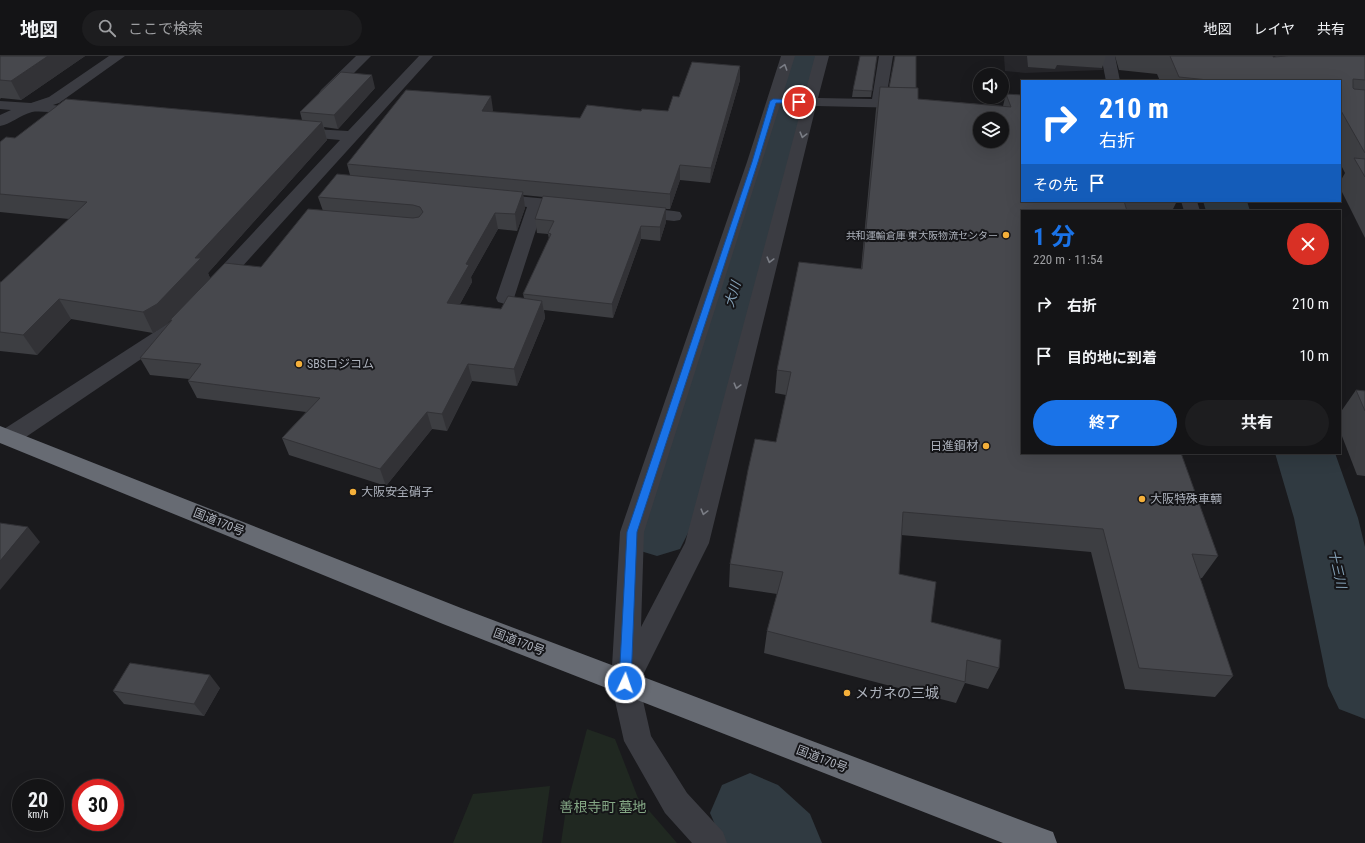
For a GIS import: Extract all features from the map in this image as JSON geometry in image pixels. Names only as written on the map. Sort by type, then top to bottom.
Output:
[{"type":"highway","name":"国道170号","points":[[5,435],[438,610],[1042,843]]},
{"type":"street","points":[[0,122],[8,116],[54,100],[118,56]]},
{"type":"street","points":[[315,104],[364,56]]},
{"type":"street","points":[[206,295],[278,216],[318,182],[351,136],[426,56]]},
{"type":"street","points":[[712,843],[676,803],[638,741],[625,683],[632,532],[755,162],[788,56]]},
{"type":"street","points":[[625,683],[696,543],[822,56]]},
{"type":"street","points":[[878,103],[886,56]]},
{"type":"street","points":[[1108,56],[1113,80]]},
{"type":"street","points":[[773,101],[918,104]]},
{"type":"street","points":[[0,105],[92,113]]},
{"type":"street","points":[[299,120],[284,131],[351,136]]},
{"type":"street","points":[[482,198],[583,207]]},
{"type":"street","points":[[505,298],[537,203]]},
{"type":"street","points":[[621,211],[674,216]]},
{"type":"street","points":[[278,216],[301,218]]},
{"type":"street","points":[[5,435],[175,329],[185,318]]},
{"type":"shaded area","points":[[1004,56],[1099,56],[1103,70],[1025,73],[1009,71],[1009,68],[1005,68]]},
{"type":"green space","name":"善根寺町 墓地","points":[[587,729],[615,739],[638,798],[677,843],[561,843],[566,809]]},
{"type":"green space","points":[[550,786],[542,843],[453,843],[473,794]]},
{"type":"building","points":[[0,56],[48,56],[11,81],[0,80]]},
{"type":"building","points":[[860,56],[877,56],[872,91],[853,90]]},
{"type":"building","points":[[895,56],[916,56],[916,88],[889,88]]},
{"type":"building","points":[[1170,56],[1365,56],[1365,80],[1353,79],[1353,88],[1365,90],[1365,153],[1341,111],[1341,80],[1208,80],[1179,77]]},
{"type":"building","points":[[692,62],[740,66],[711,168],[680,165],[670,194],[347,164],[406,90],[491,96],[482,111],[580,118],[587,105],[641,111],[642,109],[668,111],[673,96],[679,97]]},
{"type":"building","points":[[341,72],[372,75],[334,115],[300,112]]},
{"type":"building","points":[[880,87],[918,88],[918,99],[1011,107],[1009,94],[1021,95],[1021,202],[1124,202],[1127,210],[1021,210],[1021,454],[1181,454],[1218,556],[1192,554],[1233,676],[1139,668],[1103,529],[903,512],[899,574],[936,582],[931,622],[1001,640],[999,668],[967,660],[965,682],[767,631],[783,572],[730,564],[755,439],[776,442],[791,372],[777,370],[799,262],[862,269]]},
{"type":"building","points":[[66,99],[322,122],[195,258],[201,258],[157,304],[143,312],[59,299],[23,335],[0,332],[0,282],[87,202],[0,194],[0,142],[6,137],[15,138]]},
{"type":"building","points":[[1354,158],[1365,159],[1365,177]]},
{"type":"building","points":[[337,174],[523,192],[515,214],[495,213],[466,264],[469,265],[447,303],[501,309],[508,296],[542,301],[514,369],[468,364],[442,414],[427,412],[380,469],[282,438],[320,398],[188,381],[201,364],[140,358],[172,320],[170,320],[225,263],[261,267],[308,209],[413,218],[419,217],[423,212],[420,207],[413,205],[318,197]]},
{"type":"building","points":[[543,196],[666,208],[660,227],[641,226],[612,304],[523,294],[551,234],[548,233],[554,221],[535,219]]},
{"type":"building","points":[[1356,390],[1365,391],[1365,411]]},
{"type":"building","points":[[0,523],[28,527],[0,561]]},
{"type":"building","points":[[130,663],[210,675],[194,704],[113,691]]},
{"type":"waterway","name":"大川","points":[[657,531],[797,92],[806,56]]},
{"type":"waterway","name":"十三川","points":[[1225,202],[1228,210]]},
{"type":"waterway","name":"十三川","points":[[1305,454],[1326,518],[1365,686]]},
{"type":"waterway","name":"大川","points":[[750,813],[781,843]]},
{"type":"place","name":"共和運輸倉庫 東大阪物流センター","points":[[1006,235]]},
{"type":"place","name":"SBSロジコム","points":[[299,364]]},
{"type":"place","name":"日進鋼材","points":[[986,446]]},
{"type":"place","name":"大阪安全硝子","points":[[353,492]]},
{"type":"place","name":"大阪特殊車輌","points":[[1142,499]]},
{"type":"place","name":"メガネの三城","points":[[847,693]]},
{"type":"route","points":[[625,683],[632,532],[755,162],[773,101],[799,102]]}]
